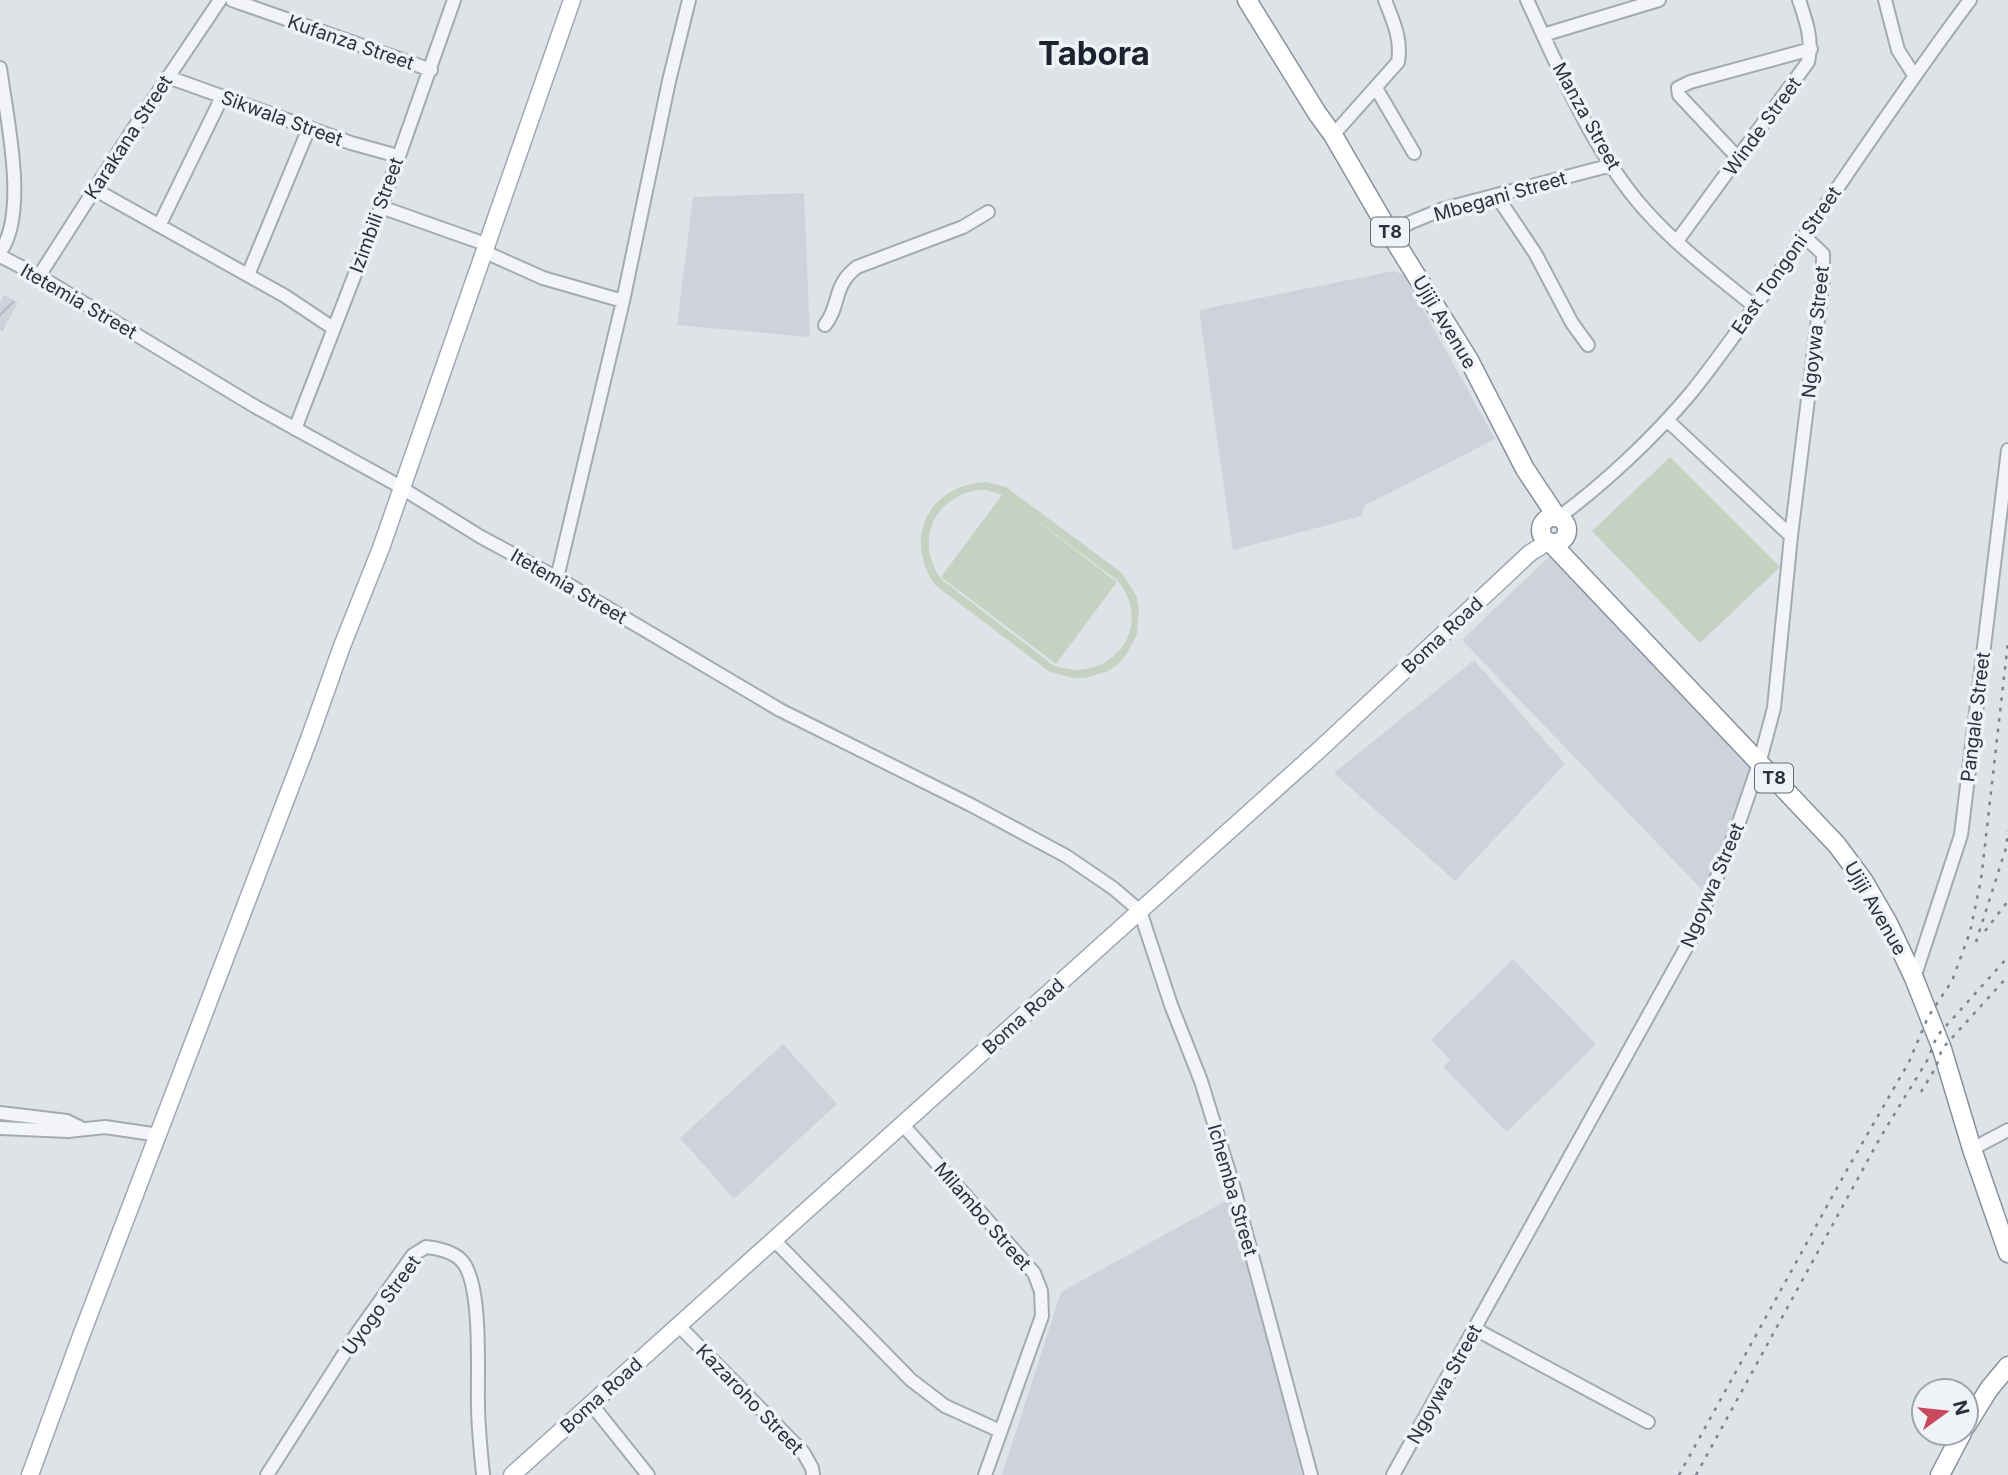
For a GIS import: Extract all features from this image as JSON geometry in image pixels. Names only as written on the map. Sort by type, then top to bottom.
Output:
[{"type":"highway","name":"Ujiji Avenue","points":[[1247,0],[1333,135],[1469,360],[1576,569],[1837,845],[1863,880],[1888,923],[1914,978],[1942,1049],[1972,1149],[2008,1253]]},
{"type":"highway","points":[[1980,1403],[2008,1366]]},
{"type":"highway","points":[[1940,1475],[1955,1447]]},
{"type":"main road","points":[[30,1475],[381,548],[572,0]]},
{"type":"main road","name":"Boma Road","points":[[512,1475],[1318,751],[1554,529]]},
{"type":"street","name":"Karakana Street","points":[[39,276],[220,0]]},
{"type":"street","name":"Kufanza Street","points":[[232,0],[430,70]]},
{"type":"street","name":"Izimbili Street","points":[[295,429],[381,207],[454,0]]},
{"type":"street","points":[[557,578],[623,301],[669,81],[689,0]]},
{"type":"street","points":[[1333,135],[1398,62],[1401,49],[1399,36],[1385,0]]},
{"type":"street","name":"Manza Street","points":[[1527,0],[1568,88],[1603,154],[1645,210],[1677,241],[1754,306]]},
{"type":"street","points":[[1543,35],[1659,0]]},
{"type":"street","points":[[1738,158],[1679,96],[1678,88],[1690,82],[1811,49],[1810,34],[1799,0]]},
{"type":"street","points":[[1885,0],[1898,50],[1914,75]]},
{"type":"street","name":"East Tongoni Street","points":[[1554,529],[1667,420],[1692,392],[1804,236],[1914,75],[1970,0]]},
{"type":"street","name":"Winde Street","points":[[1677,241],[1808,62],[1811,49]]},
{"type":"street","points":[[0,68],[15,198],[10,236],[0,254]]},
{"type":"street","name":"Sikwala Street","points":[[168,77],[309,128],[398,156]]},
{"type":"street","points":[[1376,88],[1413,153]]},
{"type":"street","points":[[160,224],[222,97]]},
{"type":"street","points":[[248,275],[309,128]]},
{"type":"street","name":"Mbegani Street","points":[[1391,235],[1409,223],[1443,209],[1612,165]]},
{"type":"street","points":[[94,189],[248,275],[333,328]]},
{"type":"street","points":[[1496,195],[1535,253],[1572,323],[1588,345]]},
{"type":"street","points":[[381,207],[486,249],[543,278],[623,301]]},
{"type":"street","points":[[825,325],[843,279],[857,267],[962,227],[988,212]]},
{"type":"street","name":"Ngoywa Street","points":[[1393,1475],[1692,937],[1736,831],[1759,764],[1774,708],[1791,536],[1824,263],[1822,254],[1804,236]]},
{"type":"street","name":"Itetemia Street","points":[[0,254],[295,429],[557,578],[780,710],[971,805],[1066,856],[1113,888],[1140,911]]},
{"type":"street","points":[[1667,420],[1791,536]]},
{"type":"street","name":"Pangale Street","points":[[1914,978],[1961,835],[2008,450]]},
{"type":"street","name":"Ichemba Street","points":[[1140,911],[1171,1005],[1201,1082],[1229,1172],[1311,1475]]},
{"type":"street","points":[[0,1113],[67,1121],[83,1129]]},
{"type":"street","name":"Milambo Street","points":[[903,1125],[1034,1273],[1041,1291],[1042,1316],[985,1475]]},
{"type":"street","points":[[0,1128],[68,1132],[117,1128],[159,1135]]},
{"type":"street","points":[[1972,1149],[2008,1130]]},
{"type":"street","points":[[774,1240],[911,1380],[945,1406],[1000,1431]]},
{"type":"street","name":"Uyogo Street","points":[[267,1475],[358,1332],[413,1255],[426,1247],[446,1251],[461,1259],[469,1273],[475,1301],[483,1475]]},
{"type":"street","name":"Kazaroho Street","points":[[680,1326],[803,1452],[813,1475]]},
{"type":"street","points":[[1475,1329],[1648,1422]]},
{"type":"street","points":[[592,1405],[648,1475]]},
{"type":"shaded area","points":[[804,193],[810,337],[677,325],[693,197]]},
{"type":"shaded area","points":[[1394,271],[1404,275],[1495,439],[1364,506],[1362,516],[1233,550],[1199,310]]},
{"type":"shaded area","points":[[4,295],[18,303],[2,331],[0,302]]},
{"type":"shaded area","points":[[1552,554],[1752,763],[1705,893],[1462,640]]},
{"type":"shaded area","points":[[1474,660],[1565,764],[1455,881],[1334,773]]},
{"type":"shaded area","points":[[1513,959],[1596,1044],[1507,1132],[1443,1067],[1450,1060],[1431,1040]]},
{"type":"shaded area","points":[[783,1044],[837,1104],[734,1199],[680,1138]]},
{"type":"shaded area","points":[[1231,1198],[1302,1475],[1002,1475],[1061,1292]]},
{"type":"green space","points":[[1670,457],[1780,567],[1700,643],[1592,531]]},
{"type":"green space","points":[[987,482],[1006,487],[1122,573],[1137,597],[1139,609],[1137,634],[1118,664],[1108,671],[1085,678],[1050,672],[935,585],[925,567],[921,549],[927,516],[950,492],[967,485]],"holes":[[[987,490],[1002,495],[941,577],[1056,664],[1117,582],[1016,505],[1117,580],[1128,598],[1132,616],[1129,633],[1121,648],[1108,660],[1092,668],[1073,670],[1053,665],[941,579],[929,550],[932,524],[948,503],[961,495]]]},
{"type":"railway","points":[[1679,1475],[1909,1062],[1928,1017],[1952,981],[1970,932],[1981,880],[2008,642]]},
{"type":"railway","points":[[1976,942],[2006,848],[2008,831]]},
{"type":"railway","points":[[1985,931],[2008,901]]},
{"type":"railway","points":[[1696,1475],[1880,1138],[1928,1059],[1937,1036],[2008,957]]},
{"type":"railway","points":[[1921,1092],[1936,1067],[1942,1049],[2008,976]]},
{"type":"district","name":"Tabora","points":[[1094,53]]}]
